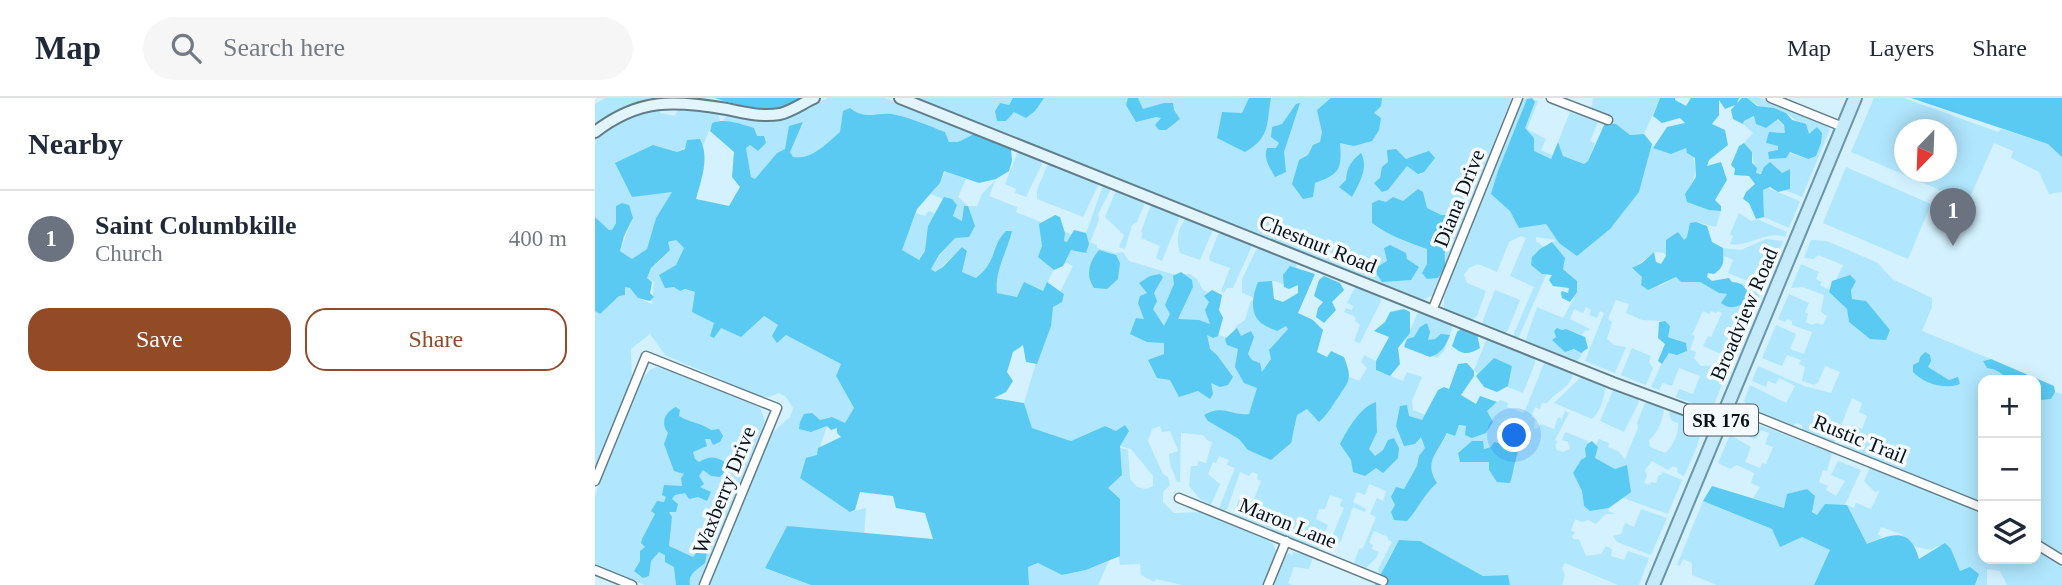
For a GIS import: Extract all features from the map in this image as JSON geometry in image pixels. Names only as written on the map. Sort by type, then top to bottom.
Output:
[{"type":"main road","name":"Broadview Road","points":[[1653,585],[1855,98]]},
{"type":"street","points":[[595,132],[639,107],[662,102],[694,103],[758,115],[781,114],[814,98]]},
{"type":"street","name":"Chestnut Road","points":[[900,98],[1432,311],[1708,418],[1723,414]]},
{"type":"street","name":"Diana Drive","points":[[1432,311],[1518,98]]},
{"type":"street","points":[[1551,98],[1608,120]]},
{"type":"street","points":[[1771,98],[1843,127]]},
{"type":"street","name":"Waxberry Drive","points":[[595,481],[646,356],[777,408],[704,585]]},
{"type":"street","name":"Rustic Trail","points":[[1723,414],[1740,410],[1978,506]]},
{"type":"street","name":"Maron Lane","points":[[1179,498],[1383,581]]},
{"type":"street","points":[[1268,585],[1286,541]]},
{"type":"street","points":[[2041,547],[2062,560]]},
{"type":"street","points":[[595,570],[632,585]]},
{"type":"shaded area","points":[[605,98],[656,98],[624,108],[595,126],[595,104]]},
{"type":"shaded area","points":[[715,98],[803,98],[782,107],[757,108]]},
{"type":"shaded area","points":[[828,98],[885,98],[976,133],[958,142],[949,142],[945,132],[905,117],[857,114],[829,143],[802,157],[793,157],[788,135],[785,149],[777,153],[755,179],[751,177],[746,148],[750,145],[758,151],[766,143],[723,120],[727,115],[758,119],[779,118]]},
{"type":"shaded area","points":[[915,98],[1511,99],[1434,295],[1422,300]]},
{"type":"shaded area","points":[[1013,98],[1044,98],[1026,118],[1014,112],[1006,121],[997,121],[995,111],[1000,103],[1009,105]]},
{"type":"shaded area","points":[[1128,98],[1138,98],[1143,109],[1173,103],[1180,119],[1166,130],[1159,130],[1155,125],[1161,118],[1136,122],[1126,105]]},
{"type":"shaded area","points":[[1249,98],[1271,98],[1266,129],[1259,141],[1245,152],[1217,138],[1222,112],[1242,113]]},
{"type":"shaded area","points":[[1331,98],[1382,98],[1381,106],[1374,113],[1381,118],[1379,130],[1372,141],[1354,146],[1340,143],[1338,169],[1330,177],[1315,183],[1313,197],[1303,199],[1292,184],[1299,160],[1308,155],[1313,145],[1320,142],[1322,132],[1317,110]]},
{"type":"shaded area","points":[[1526,98],[1538,101],[1527,129],[1546,139],[1541,150],[1552,155],[1538,188],[1546,224],[1559,243],[1639,192],[1652,144],[1653,148],[1686,147],[1690,153],[1695,170],[1685,194],[1709,210],[1721,211],[1716,227],[1696,222],[1687,238],[1666,256],[1664,253],[1655,252],[1632,269],[1643,277],[1643,281],[1660,286],[1676,277],[1681,282],[1700,282],[1719,293],[1727,294],[1746,287],[1740,282],[1761,292],[1733,359],[1703,346],[1708,336],[1711,337],[1722,313],[1711,311],[1709,314],[1703,311],[1692,335],[1695,336],[1690,350],[1696,352],[1694,358],[1701,366],[1726,365],[1723,359],[1731,364],[1714,404],[1699,406],[1676,397],[1679,389],[1693,394],[1700,376],[1679,368],[1672,386],[1663,383],[1659,390],[1651,387],[1661,365],[1679,340],[1668,337],[1665,321],[1642,320],[1626,313],[1629,304],[1616,300],[1608,319],[1612,322],[1607,339],[1614,345],[1626,347],[1615,373],[1585,361],[1604,313],[1600,311],[1597,318],[1589,315],[1591,310],[1586,307],[1583,313],[1574,309],[1570,319],[1590,329],[1585,330],[1582,335],[1566,329],[1552,340],[1581,353],[1584,351],[1576,363],[1525,342],[1537,307],[1563,318],[1573,300],[1577,281],[1563,268],[1565,258],[1552,242],[1556,240],[1536,237],[1536,241],[1544,247],[1540,249],[1542,274],[1546,275],[1518,339],[1514,338],[1514,333],[1534,287],[1510,276],[1526,238],[1521,236],[1509,242],[1497,272],[1478,264],[1469,268],[1464,275],[1467,283],[1486,291],[1477,316],[1472,320],[1444,308],[1444,295],[1521,101]]},
{"type":"shaded area","points":[[1532,98],[1535,102],[1525,128],[1534,138],[1534,151],[1551,159],[1558,142],[1563,156],[1584,164],[1588,161],[1605,123],[1616,124],[1630,135],[1644,134],[1652,144],[1639,192],[1610,229],[1577,256],[1559,243],[1546,224],[1519,228],[1510,211],[1491,194],[1527,99]]},
{"type":"shaded area","points":[[1593,98],[1660,98],[1644,134],[1630,135],[1616,124],[1609,123],[1610,116],[1591,109]]},
{"type":"shaded area","points":[[1660,98],[1675,98],[1686,106],[1691,98],[1739,98],[1737,103],[1742,98],[1747,98],[1757,106],[1774,108],[1786,113],[1792,120],[1806,124],[1809,134],[1817,127],[1822,133],[1821,143],[1816,156],[1808,159],[1790,152],[1786,158],[1769,159],[1768,152],[1778,150],[1778,146],[1766,143],[1769,132],[1785,133],[1784,125],[1778,119],[1766,128],[1756,124],[1754,116],[1743,124],[1733,119],[1731,110],[1735,105],[1725,109],[1719,100],[1719,115],[1712,124],[1725,130],[1728,145],[1709,160],[1707,166],[1721,162],[1727,180],[1715,200],[1721,206],[1721,211],[1709,210],[1687,202],[1685,194],[1696,177],[1695,158],[1687,153],[1686,148],[1671,154],[1653,148],[1667,127],[1685,123],[1680,118],[1662,123],[1653,116]]},
{"type":"shaded area","points":[[1747,98],[1760,98],[1824,123],[1830,129],[1802,197],[1785,190],[1790,189],[1789,169],[1782,173],[1755,173],[1752,152],[1744,143],[1753,133],[1743,124],[1744,121],[1756,117],[1775,119],[1784,127],[1786,133],[1776,132],[1766,143],[1778,146],[1778,150],[1808,159],[1809,134],[1784,112],[1761,106]]},
{"type":"shaded area","points":[[1874,98],[1904,98],[1998,132],[2001,129],[2048,144],[2062,152],[2062,192],[2049,194],[2039,172],[2011,158],[2013,151],[1994,143],[1968,202],[1921,182],[1957,182],[1957,119],[1894,119],[1894,170],[1851,152]]},
{"type":"shaded area","points":[[1911,98],[2062,98],[2062,157],[2048,144]]},
{"type":"shaded area","points":[[1300,103],[1284,152],[1286,172],[1275,177],[1266,155],[1267,148],[1276,148],[1279,143],[1271,137],[1272,127],[1282,124],[1296,104]]},
{"type":"shaded area","points":[[679,107],[718,113],[720,121],[712,123],[703,146],[699,139],[677,152],[653,145],[673,191],[656,218],[648,249],[632,259],[620,251],[633,218],[616,206],[616,223],[612,230],[609,230],[595,217],[595,139],[617,123],[633,116],[660,109],[660,113],[675,116]]},
{"type":"shaded area","points":[[850,108],[865,115],[892,114],[912,119],[945,132],[949,142],[958,142],[976,133],[1011,149],[1009,171],[996,179],[979,183],[944,171],[940,183],[917,209],[902,250],[919,260],[925,251],[928,226],[944,197],[952,199],[957,205],[953,216],[962,221],[964,206],[968,206],[975,226],[969,237],[955,238],[939,255],[931,269],[935,272],[943,267],[962,247],[967,251],[962,272],[976,278],[988,266],[1001,237],[1006,231],[1012,231],[999,270],[997,293],[1017,297],[1024,282],[1043,291],[1047,282],[1064,294],[1062,302],[1053,307],[1051,326],[1037,364],[1026,362],[1023,345],[1013,352],[1007,372],[1013,381],[1006,392],[994,398],[1024,403],[1032,428],[1071,441],[1105,426],[1116,431],[1125,425],[1129,431],[1120,446],[1122,475],[1108,488],[1120,499],[1120,556],[1086,570],[1062,575],[1038,563],[1028,567],[1029,585],[811,585],[765,568],[787,526],[933,539],[925,513],[896,508],[893,496],[860,492],[855,510],[850,512],[800,478],[806,458],[817,455],[818,448],[841,437],[837,428],[831,430],[827,426],[811,432],[799,429],[804,414],[812,413],[820,420],[832,417],[845,423],[854,408],[836,376],[841,364],[786,335],[777,343],[772,336],[778,325],[764,316],[741,337],[721,328],[714,338],[710,336],[714,323],[692,312],[695,292],[685,289],[680,291],[674,287],[665,288],[659,275],[676,265],[684,248],[676,240],[668,242],[670,250],[651,268],[647,278],[652,282],[650,293],[654,297],[650,301],[638,298],[630,288],[625,287],[625,295],[619,296],[600,314],[595,311],[595,217],[612,230],[616,223],[616,206],[622,203],[629,205],[633,218],[620,251],[632,259],[647,249],[656,218],[672,192],[632,197],[615,163],[653,145],[677,152],[685,149],[687,140],[700,139],[704,161],[696,199],[729,206],[740,187],[732,177],[734,152],[710,131],[712,123],[738,123],[754,128],[757,136],[764,136],[766,143],[758,151],[750,145],[746,148],[751,177],[755,179],[777,153],[785,149],[789,126],[803,122],[790,152],[793,157],[806,156],[840,132],[843,111]]},
{"type":"shaded area","points":[[1570,112],[1598,122],[1590,141],[1595,143],[1588,161],[1584,164],[1563,156],[1558,142]]},
{"type":"shaded area","points":[[1744,143],[1752,152],[1756,173],[1761,174],[1770,162],[1782,173],[1790,169],[1790,189],[1778,192],[1770,187],[1763,190],[1764,217],[1756,219],[1749,203],[1743,199],[1755,184],[1749,176],[1734,175],[1735,169],[1731,165],[1739,146]]},
{"type":"shaded area","points":[[1396,149],[1406,159],[1429,151],[1435,158],[1424,172],[1418,174],[1407,166],[1388,190],[1382,192],[1374,183],[1380,178],[1382,167],[1388,162],[1387,150]]},
{"type":"shaded area","points":[[1020,152],[1041,161],[1042,164],[1026,197],[1015,193],[1016,189],[1005,184]]},
{"type":"shaded area","points":[[1361,153],[1364,170],[1352,197],[1339,187],[1346,180],[1350,165]]},
{"type":"shaded area","points":[[1050,164],[1097,183],[1083,217],[1037,199],[1037,190]]},
{"type":"shaded area","points":[[1846,167],[1931,204],[1908,259],[1823,223]]},
{"type":"shaded area","points":[[945,171],[966,179],[958,197],[968,206],[977,206],[982,194],[996,179],[989,196],[1017,207],[1016,212],[1078,237],[1087,231],[1102,188],[1110,187],[1090,242],[1097,245],[1097,248],[1115,253],[1123,252],[1129,261],[1172,274],[1190,274],[1197,279],[1203,290],[1216,296],[1216,334],[1230,339],[1236,326],[1245,320],[1251,300],[1294,317],[1314,363],[1359,381],[1367,368],[1361,362],[1364,355],[1376,361],[1376,370],[1403,381],[1407,372],[1422,377],[1412,401],[1413,410],[1447,423],[1442,444],[1451,430],[1467,426],[1500,400],[1508,403],[1507,407],[1524,413],[1545,361],[1573,373],[1563,389],[1547,403],[1542,403],[1540,409],[1535,407],[1531,417],[1535,419],[1534,428],[1537,429],[1541,424],[1554,429],[1558,417],[1562,419],[1565,411],[1569,413],[1555,440],[1558,442],[1555,445],[1557,450],[1563,452],[1570,449],[1568,442],[1562,440],[1565,432],[1588,441],[1586,457],[1573,473],[1582,491],[1584,505],[1590,511],[1609,508],[1608,511],[1615,514],[1606,514],[1596,524],[1575,519],[1571,531],[1575,532],[1573,539],[1579,539],[1586,556],[1601,554],[1606,546],[1612,549],[1611,556],[1624,560],[1628,551],[1649,558],[1639,585],[1618,585],[1565,563],[1562,568],[1565,575],[1562,585],[1510,585],[1508,575],[1483,576],[1420,541],[1399,540],[1382,575],[1378,569],[1392,542],[1388,537],[1374,531],[1369,542],[1373,545],[1372,549],[1379,552],[1376,558],[1366,568],[1354,563],[1376,517],[1370,514],[1377,498],[1383,501],[1386,491],[1369,484],[1365,495],[1357,492],[1353,502],[1366,509],[1365,512],[1353,507],[1341,541],[1334,548],[1328,546],[1344,508],[1340,506],[1342,499],[1330,495],[1325,509],[1319,509],[1316,519],[1328,525],[1319,549],[1234,515],[1239,499],[1253,502],[1261,481],[1257,479],[1258,474],[1252,472],[1249,476],[1240,472],[1228,507],[1225,511],[1219,508],[1235,468],[1227,465],[1229,460],[1219,456],[1208,474],[1220,484],[1211,505],[1200,499],[1189,486],[1191,466],[1197,466],[1199,461],[1206,463],[1212,442],[1203,435],[1181,433],[1180,482],[1177,482],[1169,454],[1178,451],[1170,431],[1162,432],[1160,426],[1152,429],[1148,441],[1170,485],[1163,492],[1163,502],[1174,513],[1203,512],[1266,538],[1276,551],[1263,585],[1182,585],[1156,579],[1154,582],[1141,575],[1140,564],[1120,565],[1108,488],[1122,475],[1120,448],[1128,450],[1130,479],[1137,487],[1146,489],[1153,486],[1153,476],[1131,449],[1120,446],[1105,426],[1071,441],[1032,428],[1024,403],[1053,306],[1073,266],[1067,263],[1055,267],[1043,292],[1014,297],[993,291],[962,272],[967,252],[962,247],[936,273],[931,269],[962,221],[953,216],[957,205],[931,194]],"holes":[[[1516,439],[1523,443],[1515,455],[1514,470],[1489,462],[1460,461],[1458,453],[1472,441],[1483,449],[1491,447],[1494,442]]]},
{"type":"shaded area","points":[[1767,188],[1800,201],[1789,228],[1764,217],[1763,190]]},
{"type":"shaded area","points":[[1418,189],[1423,192],[1427,208],[1441,215],[1463,215],[1447,244],[1446,267],[1438,278],[1427,279],[1422,273],[1427,264],[1427,249],[1391,235],[1372,223],[1372,203],[1379,200],[1386,202],[1393,197],[1403,201]]},
{"type":"shaded area","points":[[1118,191],[1143,201],[1144,205],[1137,222],[1132,225],[1125,249],[1119,247],[1124,235],[1105,217]]},
{"type":"shaded area","points":[[1154,205],[1178,215],[1179,219],[1162,261],[1156,258],[1160,246],[1141,238],[1150,207]]},
{"type":"shaded area","points":[[928,211],[939,215],[925,251],[918,260],[901,250],[916,213],[925,216]]},
{"type":"shaded area","points":[[1739,213],[1751,221],[1757,219],[1787,232],[1785,237],[1778,235],[1744,244],[1730,244],[1733,236],[1730,234]]},
{"type":"shaded area","points":[[1055,215],[1060,217],[1065,233],[1064,241],[1067,242],[1074,230],[1086,233],[1089,244],[1086,253],[1071,250],[1063,266],[1054,270],[1038,257],[1042,246],[1039,224]]},
{"type":"shaded area","points":[[1187,218],[1210,227],[1212,232],[1200,260],[1180,253],[1178,234]]},
{"type":"shaded area","points":[[1690,223],[1707,226],[1712,242],[1723,248],[1722,265],[1714,274],[1708,273],[1707,277],[1712,281],[1729,278],[1732,282],[1739,283],[1748,294],[1747,302],[1728,306],[1721,303],[1727,294],[1719,293],[1700,282],[1681,282],[1676,277],[1648,290],[1641,285],[1642,277],[1632,268],[1654,252],[1656,262],[1661,264],[1666,256],[1666,240],[1678,232],[1684,240]]},
{"type":"shaded area","points":[[1221,232],[1251,244],[1233,288],[1227,288],[1224,293],[1221,291],[1230,268],[1210,261],[1209,257]]},
{"type":"shaded area","points":[[1766,239],[1783,241],[1763,287],[1728,273],[1733,260],[1722,255],[1723,248],[1741,250]]},
{"type":"shaded area","points":[[676,240],[684,248],[676,265],[660,275],[674,287],[695,292],[714,323],[741,337],[763,316],[778,325],[777,343],[786,335],[841,364],[836,376],[854,408],[845,424],[832,417],[820,420],[811,432],[827,426],[817,455],[850,512],[866,508],[864,537],[787,526],[765,568],[811,585],[710,585],[773,432],[790,417],[793,408],[786,397],[779,393],[769,397],[759,396],[665,355],[650,334],[631,349],[632,379],[595,469],[595,311],[600,314],[625,287],[630,287],[638,298],[652,304],[654,282],[647,278],[651,268],[660,261],[668,242]]},
{"type":"shaded area","points":[[1811,240],[1827,241],[1878,263],[1892,279],[1932,298],[1932,307],[1922,331],[1991,359],[1983,361],[2005,375],[1978,375],[1978,564],[2041,564],[2041,398],[2051,399],[2055,392],[2062,394],[2062,585],[2007,585],[2000,571],[1987,569],[1987,585],[1975,585],[1979,574],[1960,571],[1951,549],[1937,546],[1931,550],[1916,547],[1901,534],[1881,527],[1878,534],[1882,537],[1867,544],[1847,505],[1854,508],[1856,503],[1871,509],[1880,490],[1875,492],[1864,481],[1874,459],[1843,446],[1852,425],[1862,429],[1867,416],[1859,412],[1862,403],[1852,398],[1834,443],[1802,430],[1802,425],[1797,423],[1793,426],[1749,409],[1744,401],[1750,385],[1786,403],[1795,386],[1779,378],[1776,384],[1768,381],[1766,387],[1752,381],[1758,366],[1804,386],[1831,393],[1840,372],[1825,366],[1818,383],[1814,385],[1802,381],[1805,367],[1799,364],[1801,360],[1787,355],[1782,366],[1762,358],[1776,325],[1796,334],[1790,349],[1804,354],[1812,332],[1792,325],[1792,321],[1787,319],[1785,322],[1778,319],[1789,294],[1809,303],[1805,312],[1808,314],[1806,322],[1823,325],[1827,316],[1821,312],[1824,295],[1802,287],[1791,288],[1801,264],[1819,272],[1816,279],[1822,282],[1820,285],[1830,290],[1847,309],[1849,322],[1870,339],[1875,313],[1866,301],[1852,299],[1851,290],[1836,280],[1843,265],[1818,255],[1814,259],[1804,258]]},
{"type":"shaded area","points":[[1552,242],[1565,258],[1563,269],[1577,281],[1577,292],[1570,302],[1562,298],[1561,293],[1568,293],[1569,288],[1553,286],[1549,280],[1552,275],[1542,274],[1531,265],[1532,257]]},
{"type":"shaded area","points":[[1390,245],[1406,253],[1407,259],[1419,267],[1411,280],[1382,282],[1376,273],[1377,267],[1387,261],[1384,248]]},
{"type":"shaded area","points":[[1259,247],[1296,263],[1297,270],[1289,287],[1275,281],[1262,283],[1255,298],[1242,293],[1242,279]]},
{"type":"shaded area","points":[[1099,250],[1116,255],[1120,263],[1118,279],[1107,289],[1094,288],[1090,278],[1091,264]]},
{"type":"shaded area","points":[[1290,266],[1315,274],[1298,313],[1313,320],[1323,330],[1317,352],[1327,357],[1331,351],[1344,357],[1349,376],[1329,411],[1319,422],[1307,409],[1297,415],[1291,443],[1271,460],[1248,450],[1239,439],[1208,421],[1204,415],[1217,410],[1249,414],[1257,388],[1244,383],[1235,367],[1238,349],[1227,345],[1225,339],[1237,328],[1241,336],[1251,331],[1254,337],[1248,354],[1252,360],[1260,363],[1262,372],[1271,359],[1269,350],[1288,329],[1286,326],[1277,331],[1260,322],[1253,308],[1255,292],[1258,282],[1272,281],[1274,299],[1283,302],[1298,293],[1298,285],[1289,289],[1284,287],[1283,275]]},
{"type":"shaded area","points":[[1181,272],[1192,280],[1193,287],[1178,319],[1199,320],[1210,324],[1205,310],[1209,302],[1204,296],[1212,290],[1222,295],[1219,310],[1223,318],[1218,336],[1213,338],[1207,335],[1210,349],[1233,377],[1228,385],[1220,387],[1211,383],[1213,394],[1210,399],[1198,391],[1179,397],[1170,380],[1157,378],[1148,360],[1164,354],[1164,343],[1147,342],[1130,334],[1136,318],[1144,319],[1138,303],[1140,296],[1147,293],[1139,283],[1150,276],[1160,274],[1163,277],[1154,293],[1157,301],[1153,309],[1164,326],[1170,314],[1165,305],[1174,284],[1173,276]]},
{"type":"shaded area","points":[[1850,275],[1856,281],[1851,290],[1852,299],[1866,301],[1890,330],[1886,340],[1870,339],[1849,322],[1847,309],[1829,292],[1832,281]]},
{"type":"shaded area","points":[[1324,276],[1340,283],[1344,290],[1332,302],[1336,310],[1324,323],[1316,317],[1323,302],[1314,296],[1319,280]]},
{"type":"shaded area","points":[[1356,286],[1380,296],[1381,301],[1360,343],[1354,341],[1360,325],[1355,321],[1356,317],[1344,312],[1346,308],[1352,310],[1353,306],[1347,303]]},
{"type":"shaded area","points":[[1495,290],[1520,300],[1504,334],[1483,325]]},
{"type":"shaded area","points":[[1404,309],[1410,312],[1410,333],[1398,348],[1400,364],[1390,376],[1376,370],[1376,361],[1389,337],[1374,331],[1385,322],[1390,312]]},
{"type":"shaded area","points":[[1422,312],[1451,324],[1444,351],[1437,358],[1404,345],[1417,314]]},
{"type":"shaded area","points":[[1665,321],[1670,326],[1668,337],[1686,343],[1687,351],[1677,355],[1669,353],[1662,364],[1658,361],[1665,344],[1658,338],[1659,322]]},
{"type":"shaded area","points":[[1427,323],[1430,332],[1428,340],[1441,334],[1450,335],[1443,349],[1430,357],[1404,347],[1407,339],[1414,337],[1420,327]]},
{"type":"shaded area","points":[[1462,328],[1477,334],[1480,348],[1465,353],[1452,346],[1457,332]]},
{"type":"shaded area","points":[[1557,328],[1585,337],[1588,348],[1581,353],[1574,349],[1565,352],[1552,340],[1556,337],[1554,331]]},
{"type":"shaded area","points":[[1487,338],[1535,357],[1523,393],[1481,377],[1474,370]]},
{"type":"shaded area","points":[[1632,348],[1651,356],[1649,362],[1653,368],[1646,385],[1621,375]]},
{"type":"shaded area","points":[[1925,352],[1930,355],[1928,367],[1949,380],[1958,377],[1960,384],[1935,385],[1913,372],[1913,365],[1919,362]]},
{"type":"shaded area","points":[[1494,358],[1512,366],[1508,386],[1497,392],[1484,387],[1476,376]]},
{"type":"shaded area","points":[[1991,359],[2028,375],[2004,375],[1987,368],[1983,361]]},
{"type":"shaded area","points":[[1467,363],[1474,371],[1474,376],[1461,395],[1476,404],[1480,396],[1497,402],[1487,411],[1493,422],[1486,433],[1472,438],[1465,435],[1466,426],[1459,425],[1455,436],[1447,433],[1432,463],[1431,469],[1437,483],[1407,521],[1394,520],[1391,512],[1395,505],[1391,497],[1396,487],[1404,489],[1425,448],[1421,437],[1415,444],[1404,446],[1396,426],[1400,406],[1407,405],[1409,416],[1422,420],[1438,390],[1444,387],[1449,389],[1458,364]]},
{"type":"shaded area","points":[[656,367],[752,404],[760,408],[765,421],[699,585],[645,585],[595,565],[595,495],[643,378]]},
{"type":"shaded area","points":[[1582,376],[1606,386],[1603,400],[1592,419],[1554,403]]},
{"type":"shaded area","points":[[2041,380],[2054,386],[2055,392],[2051,399],[2042,400]]},
{"type":"shaded area","points":[[1614,388],[1638,397],[1639,402],[1624,432],[1600,421]]},
{"type":"shaded area","points":[[1648,401],[1664,406],[1660,425],[1649,440],[1650,447],[1665,453],[1673,443],[1678,423],[1672,421],[1669,414],[1672,410],[1693,418],[1700,426],[1696,448],[1684,476],[1673,466],[1668,470],[1652,461],[1645,470],[1647,476],[1644,483],[1650,485],[1651,482],[1656,483],[1663,472],[1682,480],[1668,514],[1620,497],[1615,469],[1595,458],[1599,439],[1609,443],[1608,447],[1618,451],[1625,459],[1644,405]]},
{"type":"shaded area","points":[[1376,402],[1377,432],[1369,449],[1375,456],[1383,450],[1388,440],[1394,438],[1399,448],[1398,458],[1383,473],[1376,468],[1365,476],[1353,472],[1351,460],[1340,444],[1359,414]]},
{"type":"shaded area","points":[[676,407],[680,410],[679,416],[711,430],[719,429],[723,436],[720,442],[713,445],[710,439],[705,439],[707,446],[693,452],[699,462],[712,458],[725,462],[725,471],[720,477],[711,476],[703,470],[699,476],[704,484],[700,487],[711,492],[707,501],[698,497],[689,499],[685,493],[675,495],[672,499],[678,504],[676,512],[669,512],[672,517],[669,546],[693,557],[702,546],[708,547],[705,563],[692,575],[690,585],[676,585],[674,567],[665,562],[665,555],[659,552],[651,561],[649,576],[643,578],[634,571],[640,561],[640,551],[645,547],[641,543],[642,539],[655,514],[651,511],[657,501],[664,502],[666,497],[662,495],[664,485],[682,486],[681,478],[684,474],[674,471],[664,444],[668,433],[664,425],[665,418]]},
{"type":"shaded area","points":[[1741,418],[1832,453],[1827,471],[1823,470],[1819,482],[1828,486],[1826,490],[1836,496],[1845,481],[1831,475],[1838,461],[1861,470],[1845,505],[1825,505],[1817,516],[1798,493],[1787,494],[1785,508],[1753,498],[1760,487],[1751,483],[1754,473],[1737,465],[1730,469],[1718,463],[1730,435],[1751,447],[1745,462],[1760,468],[1762,463],[1766,464],[1773,447],[1765,444],[1769,433],[1761,430],[1756,439],[1732,430],[1736,419]]},
{"type":"shaded area","points":[[1515,431],[1522,432],[1523,443],[1516,457],[1510,483],[1497,482],[1489,470],[1489,462],[1460,462],[1458,453],[1472,441],[1483,441],[1484,449],[1491,447],[1494,442],[1515,439]]},
{"type":"shaded area","points":[[1592,441],[1598,447],[1595,458],[1615,469],[1627,465],[1631,492],[1609,508],[1590,511],[1584,506],[1582,491],[1573,473],[1586,457],[1585,449]]},
{"type":"shaded area","points":[[1712,486],[1784,508],[1787,494],[1807,489],[1815,496],[1812,512],[1817,515],[1825,504],[1847,505],[1867,544],[1884,537],[1899,535],[1911,541],[1919,559],[1945,543],[1951,549],[1960,571],[1970,567],[1979,574],[1975,585],[1814,585],[1830,550],[1802,537],[1780,547],[1772,529],[1703,501]]},
{"type":"shaded area","points":[[1703,501],[1830,550],[1814,585],[1717,585],[1692,575],[1692,563],[1683,559],[1680,566],[1677,565]]},
{"type":"shaded area","points":[[1641,509],[1667,518],[1651,555],[1617,542],[1613,536],[1621,534],[1625,523],[1634,527]]},
{"type":"shaded area","points":[[1399,540],[1420,541],[1483,576],[1508,575],[1510,585],[1375,585]]},
{"type":"shaded area","points":[[1293,552],[1313,557],[1309,569],[1294,567],[1288,583],[1292,585],[1274,585],[1284,557],[1289,553],[1292,556]]},
{"type":"shaded area","points":[[1109,561],[1098,585],[1026,585],[1029,584],[1028,567],[1039,563],[1062,575]]},
{"type":"place","name":"Saint Columbkille","points":[[1953,246]]}]
